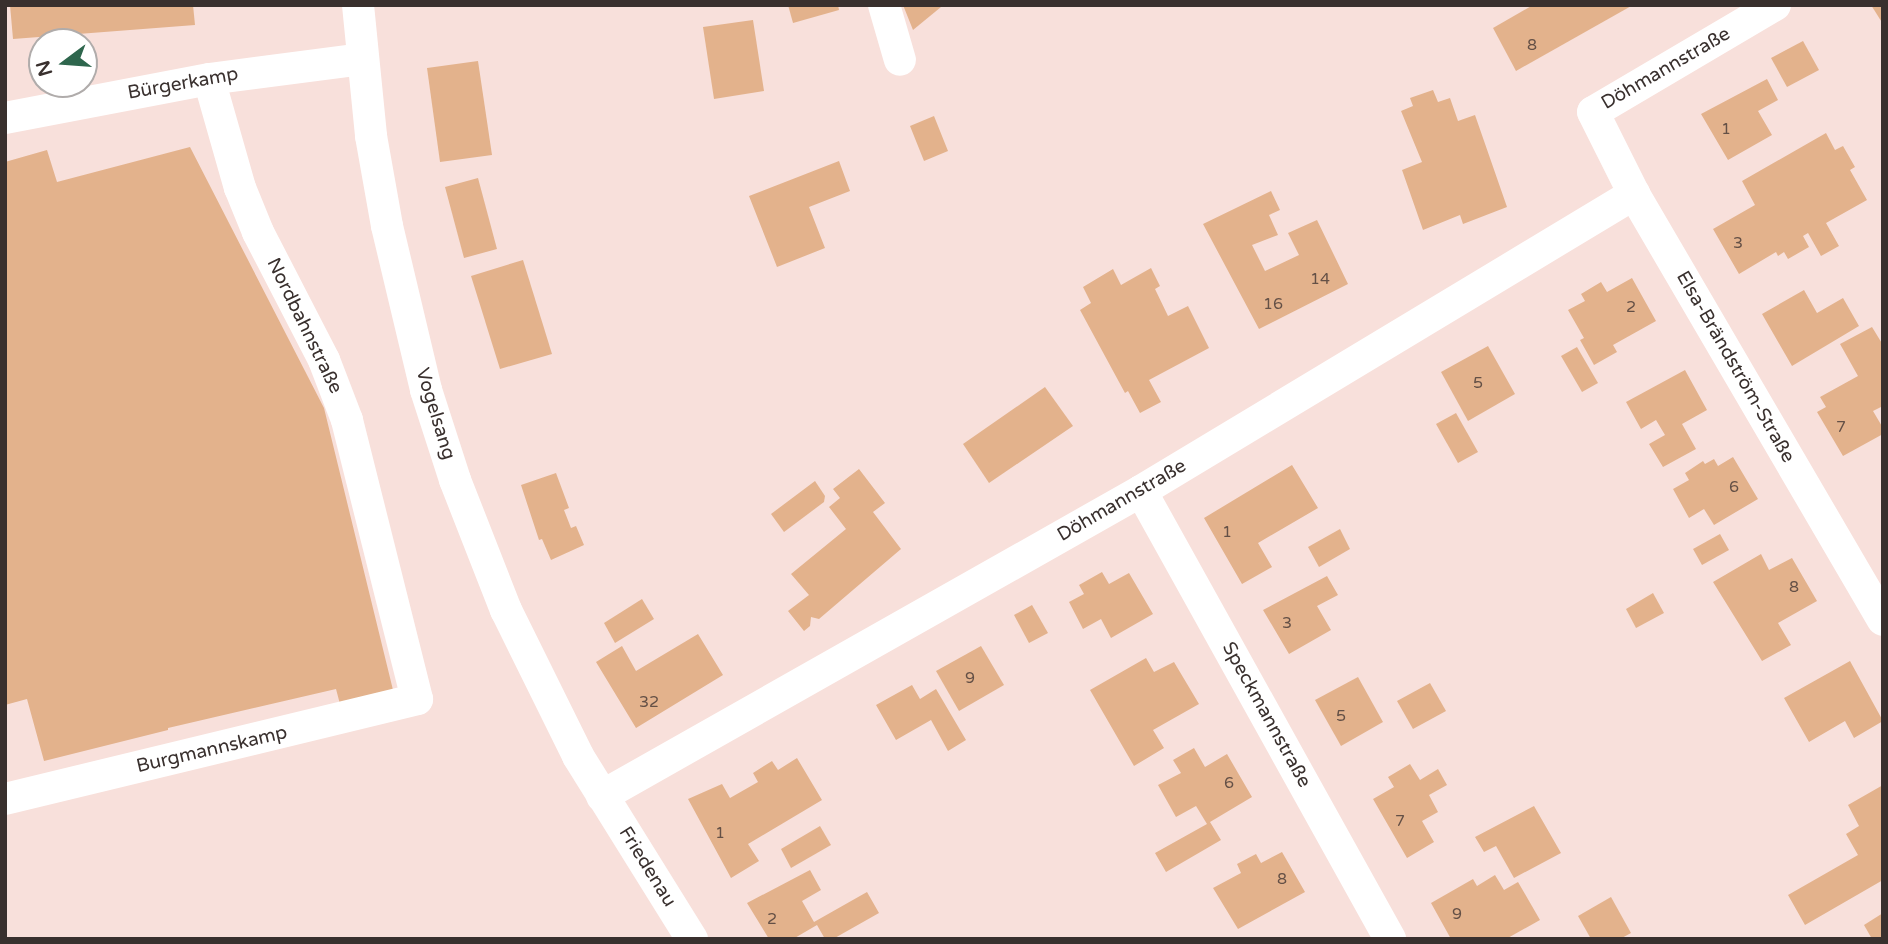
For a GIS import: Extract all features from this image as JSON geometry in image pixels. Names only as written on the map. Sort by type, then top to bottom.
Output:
[{"type":"street","name":"Vogelsang","points":[[358,5],[371,136],[402,294],[426,390],[451,467],[506,610],[578,756],[602,796]]},
{"type":"street","points":[[884,5],[901,60]]},
{"type":"street","name":"Döhmannstraße","points":[[1593,112],[1775,5]]},
{"type":"street","name":"Bürgerkamp","points":[[5,118],[209,79],[362,59]]},
{"type":"street","name":"Nordbahnstraße","points":[[209,79],[244,199],[258,232],[324,359],[341,401],[417,699]]},
{"type":"street","name":"Elsa-Brändström-Straße","points":[[1593,112],[1634,194],[1883,620]]},
{"type":"street","name":"Döhmannstraße","points":[[602,796],[1141,491],[1634,194]]},
{"type":"street","name":"Speckmannstraße","points":[[1141,491],[1391,939]]},
{"type":"street","name":"Burgmannskamp","points":[[5,799],[417,699]]},
{"type":"street","name":"Friedenau","points":[[602,796],[692,939]]},
{"type":"building","points":[[10,5],[193,5],[195,25],[98,32],[98,28],[28,28],[28,38],[13,39]]},
{"type":"building","points":[[788,5],[838,5],[839,10],[793,23]]},
{"type":"building","points":[[903,5],[939,5],[941,7],[913,30]]},
{"type":"building","points":[[1533,5],[1633,5],[1516,71],[1493,28]]},
{"type":"building","points":[[1871,5],[1883,5],[1883,24]]},
{"type":"building","points":[[753,20],[764,91],[714,99],[703,27]]},
{"type":"building","points":[[1803,41],[1819,70],[1787,87],[1771,58]]},
{"type":"building","points":[[478,61],[492,155],[440,162],[427,68]]},
{"type":"building","points":[[1767,79],[1778,100],[1758,111],[1772,135],[1728,160],[1701,114]]},
{"type":"building","points":[[1433,90],[1438,102],[1450,98],[1458,121],[1475,115],[1507,207],[1463,224],[1460,215],[1423,230],[1402,170],[1422,162],[1401,111],[1413,106],[1410,98]]},
{"type":"building","points":[[934,116],[948,151],[924,161],[910,126]]},
{"type":"building","points":[[1826,133],[1835,150],[1843,146],[1855,167],[1850,170],[1867,200],[1826,223],[1839,246],[1821,256],[1808,233],[1803,236],[1809,247],[1788,259],[1784,252],[1778,256],[1776,252],[1739,274],[1713,229],[1755,205],[1742,181]]},
{"type":"building","points":[[190,147],[324,408],[394,694],[341,708],[336,689],[168,728],[44,761],[27,699],[5,705],[5,162],[47,150],[57,182]]},
{"type":"building","points":[[839,161],[850,191],[809,207],[825,248],[777,267],[749,196]]},
{"type":"building","points":[[478,178],[497,249],[464,258],[445,187]]},
{"type":"building","points":[[1271,191],[1280,210],[1269,215],[1278,235],[1252,245],[1265,271],[1299,255],[1288,233],[1317,220],[1348,284],[1259,329],[1203,224]]},
{"type":"building","points":[[523,260],[552,354],[500,369],[471,276]]},
{"type":"building","points":[[1151,268],[1160,286],[1155,289],[1168,316],[1188,306],[1209,348],[1149,380],[1161,402],[1140,413],[1128,391],[1125,393],[1080,310],[1091,303],[1083,287],[1113,269],[1121,285]]},
{"type":"building","points":[[1632,278],[1656,321],[1613,345],[1617,352],[1594,365],[1580,340],[1584,338],[1568,310],[1585,301],[1581,294],[1601,282],[1607,292]]},
{"type":"building","points":[[1804,290],[1817,313],[1843,298],[1859,326],[1792,366],[1762,314]]},
{"type":"building","points":[[1872,327],[1883,345],[1883,406],[1873,411],[1883,428],[1883,434],[1843,456],[1817,412],[1826,407],[1820,397],[1858,376],[1840,344]]},
{"type":"building","points":[[1488,346],[1515,394],[1468,421],[1441,372]]},
{"type":"building","points":[[1577,347],[1598,383],[1582,392],[1561,356]]},
{"type":"building","points":[[1685,370],[1707,410],[1682,424],[1696,449],[1663,467],[1649,444],[1665,435],[1656,420],[1641,429],[1626,402]]},
{"type":"building","points":[[1045,387],[1073,426],[989,483],[963,444]]},
{"type":"building","points":[[1456,413],[1478,452],[1458,463],[1436,424]]},
{"type":"building","points":[[1733,457],[1758,499],[1714,525],[1704,509],[1689,518],[1673,489],[1689,480],[1685,473],[1703,461],[1705,464],[1714,459],[1718,466]]},
{"type":"building","points":[[1292,465],[1318,508],[1258,543],[1272,567],[1242,584],[1204,518]]},
{"type":"building","points":[[859,469],[885,503],[873,512],[901,549],[819,619],[811,617],[810,626],[804,631],[788,611],[809,595],[791,574],[846,529],[829,507],[840,498],[833,489]]},
{"type":"building","points":[[556,473],[569,508],[564,510],[571,528],[576,526],[584,545],[551,560],[542,539],[539,540],[521,485]]},
{"type":"building","points":[[815,481],[825,496],[824,502],[784,532],[771,514]]},
{"type":"building","points":[[1340,529],[1350,549],[1319,567],[1308,547]]},
{"type":"building","points":[[1720,534],[1729,550],[1702,565],[1693,549]]},
{"type":"building","points":[[1761,554],[1769,570],[1792,558],[1817,601],[1778,623],[1791,645],[1762,661],[1713,582]]},
{"type":"building","points":[[1102,572],[1109,584],[1129,573],[1153,614],[1111,638],[1101,619],[1083,629],[1069,602],[1084,594],[1079,585]]},
{"type":"building","points":[[1327,576],[1338,595],[1317,606],[1331,630],[1289,654],[1263,610]]},
{"type":"building","points":[[1653,593],[1664,613],[1636,628],[1626,609]]},
{"type":"building","points":[[642,599],[654,619],[615,643],[604,623]]},
{"type":"building","points":[[1032,605],[1048,633],[1029,643],[1014,615]]},
{"type":"building","points":[[698,634],[723,675],[636,728],[596,662],[622,646],[636,671]]},
{"type":"building","points":[[981,646],[1004,685],[959,711],[936,671]]},
{"type":"building","points":[[1146,658],[1154,672],[1174,662],[1199,704],[1153,730],[1164,748],[1134,766],[1090,690]]},
{"type":"building","points":[[1850,661],[1883,721],[1854,738],[1845,721],[1809,742],[1784,698]]},
{"type":"building","points":[[1358,677],[1383,722],[1341,746],[1315,700]]},
{"type":"building","points":[[1430,683],[1446,711],[1413,729],[1397,701]]},
{"type":"building","points":[[912,685],[920,699],[936,689],[966,740],[948,751],[931,720],[896,740],[876,705]]},
{"type":"building","points":[[1194,748],[1205,767],[1227,754],[1252,797],[1210,822],[1221,840],[1166,872],[1155,853],[1207,824],[1196,806],[1176,817],[1158,785],[1181,773],[1173,760]]},
{"type":"building","points":[[797,758],[822,800],[748,844],[759,861],[731,878],[688,799],[722,784],[730,798],[758,782],[753,773],[772,761],[778,770]]},
{"type":"building","points":[[1410,764],[1420,780],[1438,769],[1447,785],[1429,795],[1438,812],[1422,821],[1434,842],[1407,858],[1373,799],[1394,787],[1388,777]]},
{"type":"building","points":[[1883,785],[1883,880],[1805,925],[1788,895],[1858,855],[1846,834],[1859,826],[1848,805]]},
{"type":"building","points":[[1534,806],[1561,853],[1514,878],[1496,846],[1484,852],[1475,837]]},
{"type":"building","points":[[820,826],[831,845],[791,868],[781,849]]},
{"type":"building","points":[[1282,852],[1305,892],[1238,929],[1213,888],[1241,873],[1237,864],[1256,854],[1261,863]]},
{"type":"building","points":[[810,870],[821,890],[802,901],[814,922],[867,892],[879,913],[833,939],[825,939],[817,925],[793,939],[769,939],[747,903]]},
{"type":"building","points":[[1495,875],[1504,890],[1518,882],[1540,920],[1506,939],[1451,939],[1431,903],[1473,879],[1477,886]]},
{"type":"building","points":[[1611,897],[1631,933],[1620,939],[1591,939],[1578,916]]},
{"type":"building","points":[[1883,913],[1883,939],[1872,939],[1864,925]]}]
